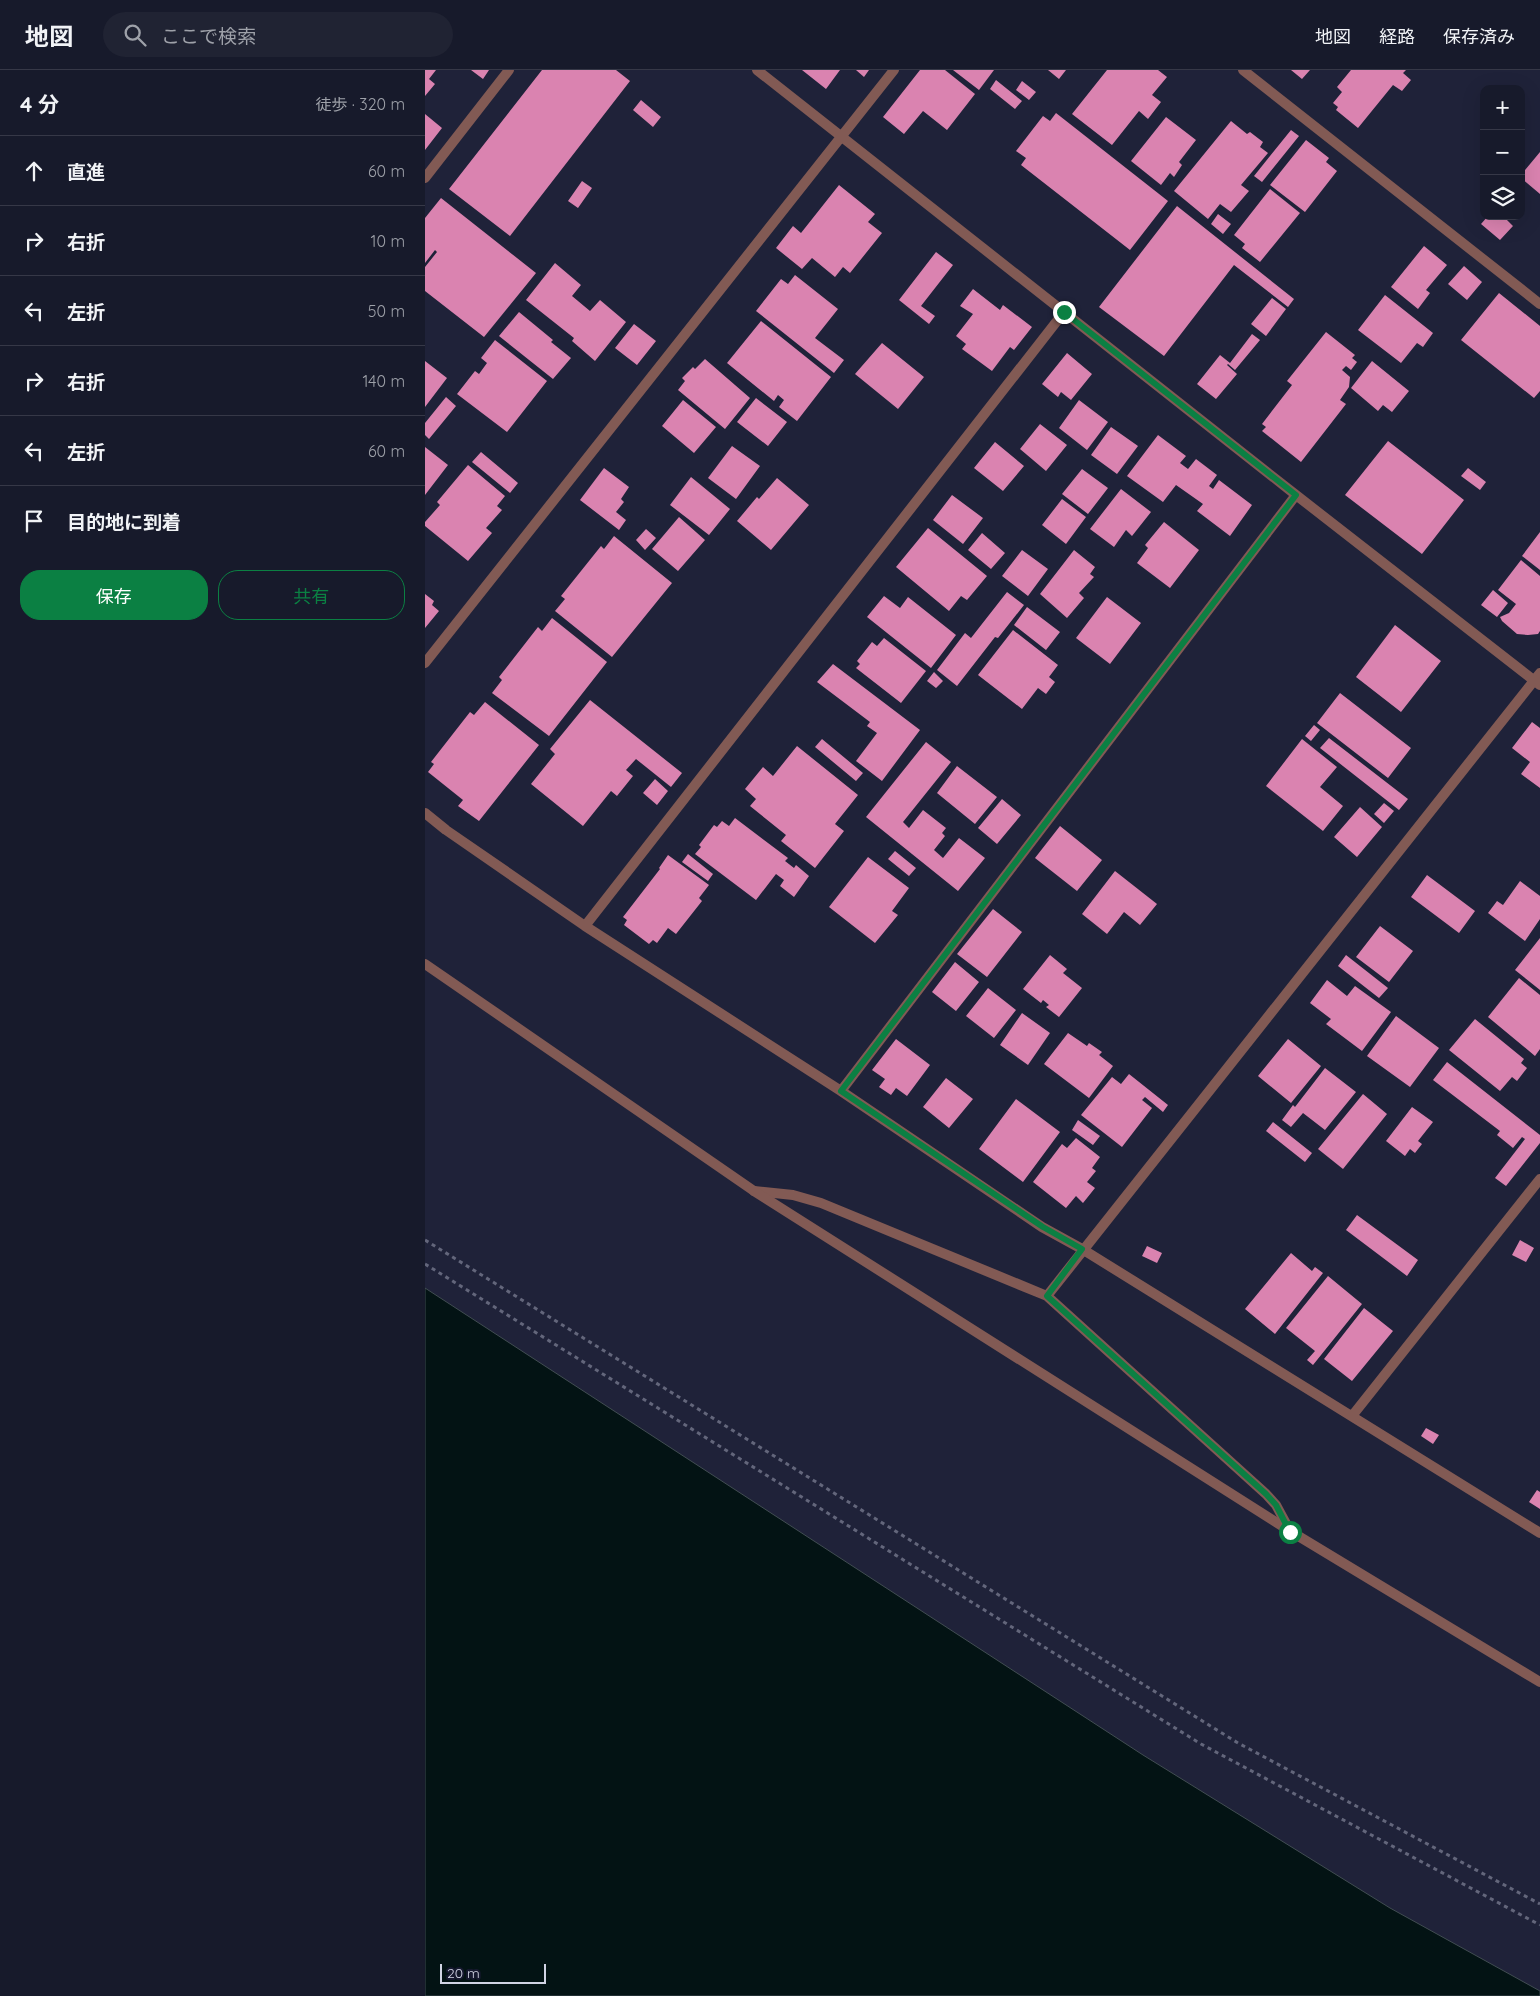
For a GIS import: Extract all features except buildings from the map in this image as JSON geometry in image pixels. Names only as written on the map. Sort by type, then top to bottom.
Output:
[{"type":"street","points":[[425,178],[509,70]]},
{"type":"street","points":[[757,70],[1296,495],[1538,679],[1082,1249],[1047,1296]]},
{"type":"street","points":[[425,663],[894,70]]},
{"type":"street","points":[[1243,70],[1540,304]]},
{"type":"street","points":[[585,926],[1064,312]]},
{"type":"street","points":[[841,1091],[1296,495]]},
{"type":"street","points":[[425,813],[446,830],[585,926],[841,1091],[1043,1227],[1082,1249],[1540,1533]]},
{"type":"street","points":[[425,964],[754,1190],[1290,1532],[1540,1682]]},
{"type":"street","points":[[1352,1416],[1540,1179]]},
{"type":"street","points":[[754,1190],[793,1195],[821,1204],[1047,1296],[1266,1494],[1276,1505],[1290,1532]]},
{"type":"path","points":[[425,1240],[1238,1743],[1540,1904]]},
{"type":"path","points":[[425,1264],[1201,1744],[1540,1925]]},
{"type":"shaded area","points":[[425,1288],[1143,1755],[1390,1908],[1540,1991],[1540,1996],[425,1996]]},
{"type":"route","points":[[1064,312],[1296,495],[841,1091],[1043,1227],[1082,1249],[1047,1296],[1266,1494],[1276,1505],[1290,1532]]}]
